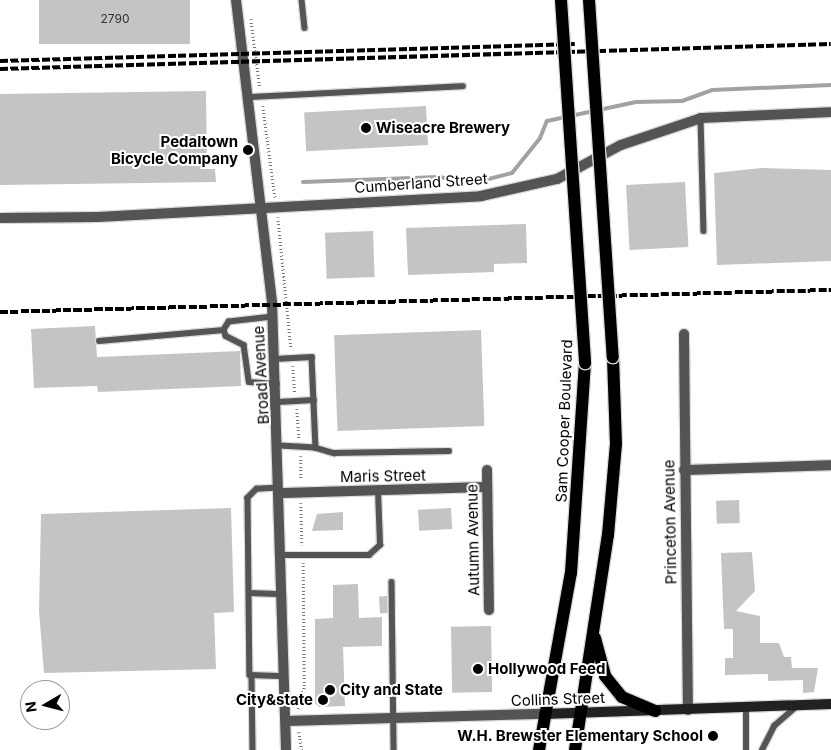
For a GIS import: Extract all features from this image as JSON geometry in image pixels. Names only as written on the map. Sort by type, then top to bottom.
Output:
[{"type":"main road","name":"Sam Cooper Boulevard","points":[[539,750],[571,573],[585,363],[561,0]]},
{"type":"main road","points":[[575,750],[594,628],[616,444],[613,357],[589,0]]},
{"type":"main road","points":[[594,628],[605,676],[622,697],[655,711]]},
{"type":"street","name":"Broad Avenue","points":[[236,0],[262,208],[273,318],[280,446],[286,750]]},
{"type":"street","name":"Cumberland Street","points":[[0,218],[262,208],[481,196],[557,179],[621,145],[701,118],[831,112]]},
{"type":"street","name":"Princeton Avenue","points":[[684,334],[688,710]]},
{"type":"street","points":[[684,470],[831,465]]},
{"type":"street","name":"Autumn Avenue","points":[[487,470],[489,610]]},
{"type":"street","name":"Maris Street","points":[[281,491],[378,492],[487,487]]},
{"type":"street","name":"Collins Street","points":[[286,721],[688,710],[831,704]]},
{"type":"lane","points":[[302,0],[305,28]]},
{"type":"lane","points":[[249,97],[463,86]]},
{"type":"lane","points":[[701,118],[704,232]]},
{"type":"lane","points":[[224,330],[229,322],[273,318]]},
{"type":"lane","points":[[99,341],[224,330]]},
{"type":"lane","points":[[224,330],[228,338],[244,345],[249,382],[276,384]]},
{"type":"lane","points":[[275,359],[312,357],[316,448]]},
{"type":"lane","points":[[278,402],[314,400]]},
{"type":"lane","points":[[280,446],[300,449],[316,448],[334,453],[449,451]]},
{"type":"lane","points":[[253,750],[248,498],[257,489],[281,491]]},
{"type":"lane","points":[[281,555],[369,555],[380,545],[378,492]]},
{"type":"lane","points":[[392,582],[394,750]]},
{"type":"lane","points":[[250,594],[283,594]]},
{"type":"lane","points":[[252,678],[285,676]]},
{"type":"lane","points":[[762,750],[774,726],[798,706]]},
{"type":"lane","points":[[746,708],[746,750]]},
{"type":"path","points":[[250,9],[276,207],[300,449],[304,686],[298,721],[302,750]]},
{"type":"building","points":[[39,0],[190,0],[190,44],[39,44]]},
{"type":"building","points":[[206,91],[207,169],[215,169],[216,182],[0,185],[0,94]]},
{"type":"building","name":"Wiseacre Brewery","points":[[426,106],[428,145],[306,151],[304,112]]},
{"type":"building","points":[[761,168],[831,170],[831,261],[717,265],[714,173]]},
{"type":"building","points":[[685,182],[688,247],[629,250],[626,185]]},
{"type":"building","points":[[526,224],[527,263],[494,264],[494,272],[408,275],[406,228]]},
{"type":"building","points":[[373,231],[375,277],[327,279],[325,233]]},
{"type":"building","points":[[95,326],[97,357],[240,351],[241,386],[98,392],[97,386],[34,388],[31,329]]},
{"type":"building","points":[[481,330],[484,426],[337,431],[334,335]]},
{"type":"building","points":[[739,500],[740,523],[717,524],[716,501]]},
{"type":"building","points":[[231,508],[234,612],[214,613],[216,669],[44,673],[39,611],[41,514]]},
{"type":"building","points":[[451,508],[452,529],[419,531],[418,510]]},
{"type":"building","points":[[343,512],[343,530],[312,531],[317,514]]},
{"type":"building","points":[[752,552],[755,591],[736,611],[760,616],[760,643],[779,643],[784,657],[791,657],[792,668],[818,668],[814,692],[803,693],[803,680],[768,681],[768,674],[725,675],[725,658],[733,658],[733,629],[724,629],[721,553]]},
{"type":"building","points":[[358,584],[359,618],[382,617],[382,646],[343,647],[345,706],[319,707],[315,703],[315,619],[333,618],[333,585]]},
{"type":"building","points":[[379,596],[387,596],[388,613],[380,613]]},
{"type":"building","points":[[491,626],[492,692],[452,693],[451,627]]},
{"type":"waterway","points":[[303,182],[439,177],[473,183],[512,173],[540,138],[547,121],[636,102],[682,101],[712,90],[831,85]]},
{"type":"railway","points":[[0,61],[575,44]]},
{"type":"railway","points":[[0,69],[831,44]]},
{"type":"railway","points":[[0,312],[831,290]]},
{"type":"place","name":"Wiseacre Brewery","points":[[366,128]]},
{"type":"place","name":"Pedaltown Bicycle Company","points":[[248,150]]},
{"type":"place","name":"Hollywood Feed","points":[[478,669]]},
{"type":"place","name":"City and State","points":[[330,690]]},
{"type":"place","name":"City&state","points":[[323,700]]},
{"type":"place","name":"W.H. Brewster Elementary School","points":[[713,736]]}]
